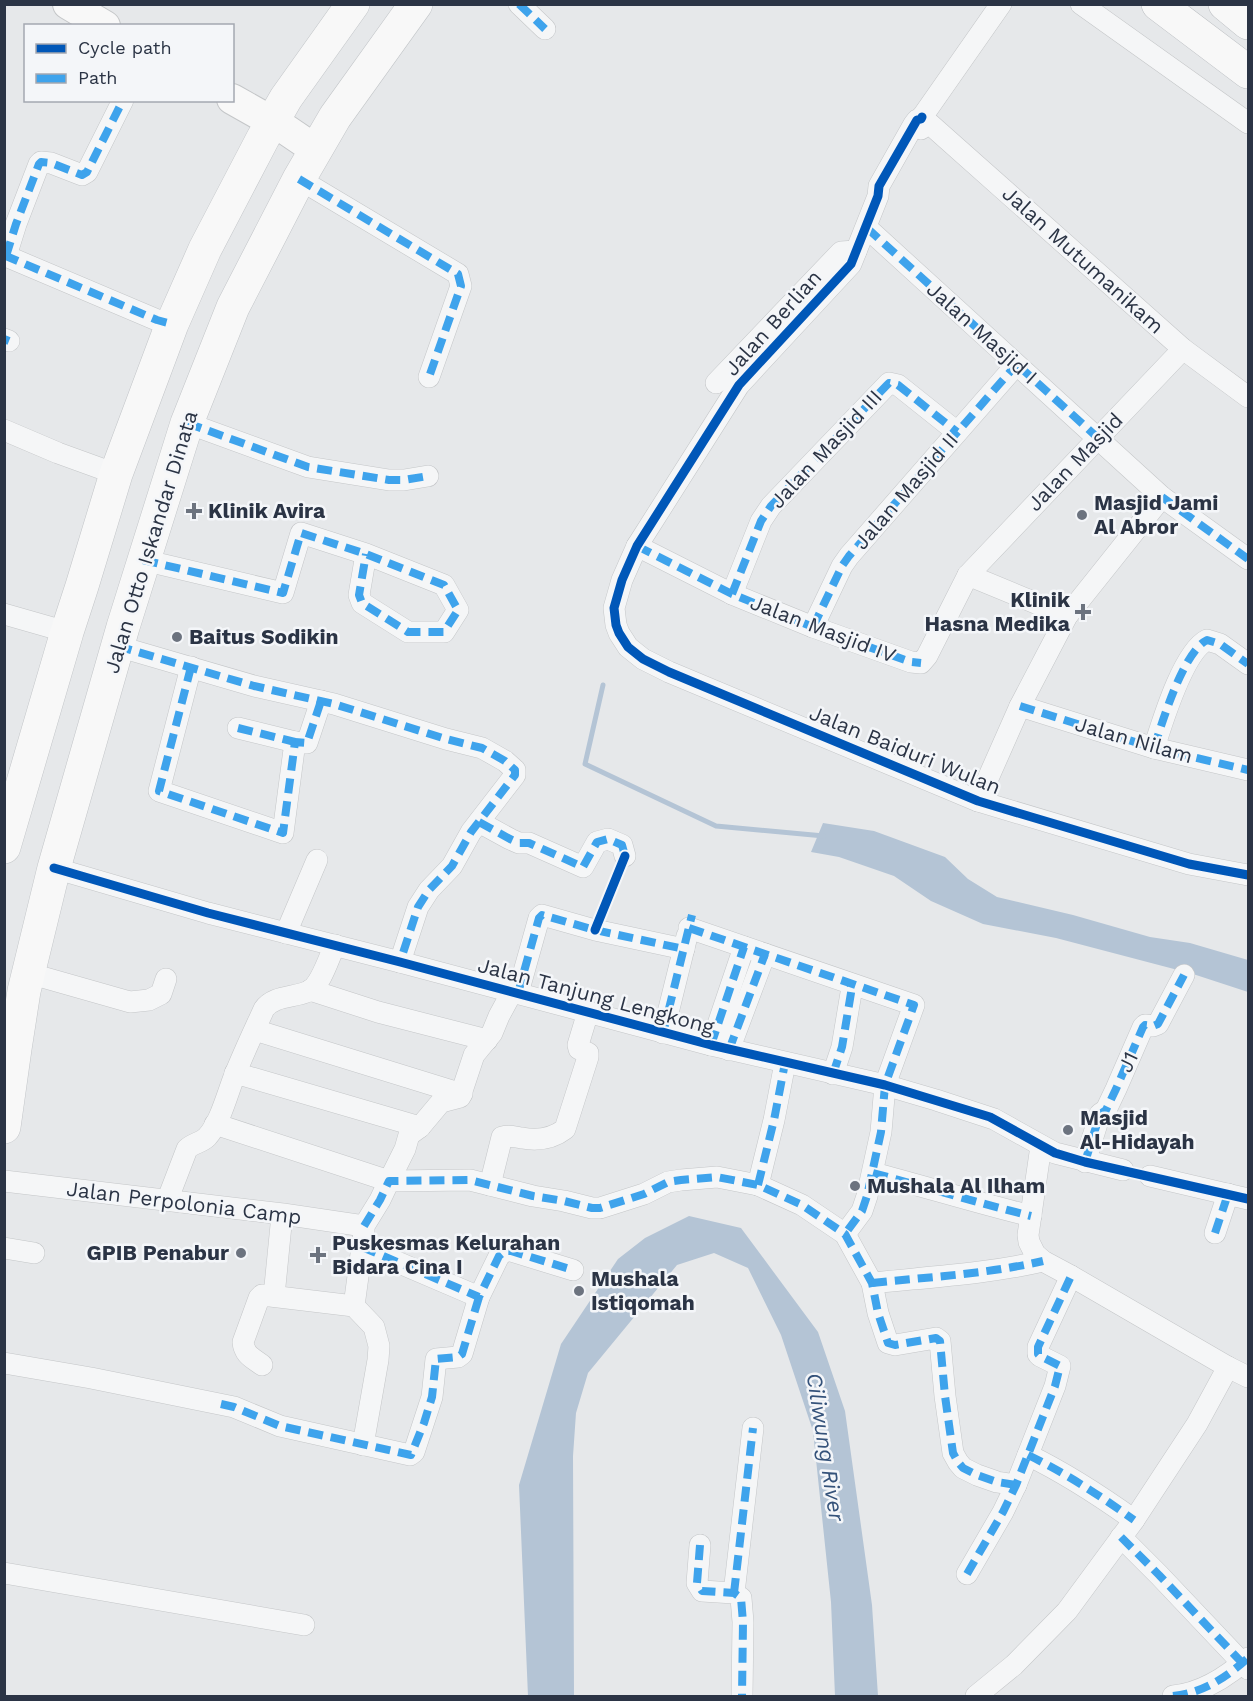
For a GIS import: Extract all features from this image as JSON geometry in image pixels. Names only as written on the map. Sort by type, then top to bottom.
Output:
[{"type":"main road","points":[[4,847],[116,474],[172,324],[205,249],[272,122],[286,98],[353,4]]},
{"type":"main road","name":"Jalan Otto Iskandar Dinata","points":[[4,1127],[28,973],[54,868],[117,646],[187,423],[233,308],[299,179],[334,117],[416,4]]},
{"type":"main road","points":[[1158,4],[1248,72]]},
{"type":"main road","points":[[1224,4],[1248,23]]},
{"type":"street","points":[[68,4],[102,24]]},
{"type":"street","points":[[519,4],[545,29]]},
{"type":"street","name":"Jalan Berlian","points":[[622,580],[637,546],[726,380],[851,264],[867,228],[879,186],[904,140],[917,120],[922,118],[1000,4]]},
{"type":"street","points":[[1081,4],[1248,123]]},
{"type":"street","points":[[234,100],[316,150]]},
{"type":"street","points":[[122,102],[87,172],[82,175],[51,163],[39,164],[5,257],[172,324]]},
{"type":"street","name":"Jalan Mutumanikam","points":[[922,118],[1183,349],[1248,397]]},
{"type":"street","points":[[299,179],[458,274],[461,286],[429,377]]},
{"type":"street","name":"Jalan Masjid I","points":[[867,228],[1162,497],[1248,559]]},
{"type":"street","name":"Jalan Masjid","points":[[968,575],[1183,349]]},
{"type":"street","name":"Jalan Masjid II","points":[[813,627],[845,561],[1016,365]]},
{"type":"street","name":"Jalan Masjid III","points":[[732,594],[761,521],[771,506],[886,385],[892,383],[898,385],[957,432]]},
{"type":"street","points":[[187,423],[308,467],[389,480],[428,476]]},
{"type":"street","points":[[4,430],[116,474]]},
{"type":"street","points":[[978,801],[1020,706],[1067,616],[1162,497]]},
{"type":"street","points":[[143,560],[283,593],[301,533],[366,554],[444,585],[458,610],[444,632],[408,632],[362,603],[359,595],[366,554]]},
{"type":"street","name":"Jalan Masjid IV","points":[[637,546],[732,594],[911,663],[921,663],[927,656],[968,575]]},
{"type":"street","points":[[968,575],[1067,616]]},
{"type":"street","name":"Jalan Baiduri Wulan","points":[[622,580],[614,608],[619,633],[628,647],[643,659],[669,672],[978,801],[1189,864],[1248,874]]},
{"type":"street","points":[[4,614],[67,632]]},
{"type":"street","points":[[1154,748],[1177,681],[1200,644],[1206,640],[1220,644],[1248,664]]},
{"type":"street","points":[[117,646],[254,686],[321,701],[482,748],[506,761],[515,770],[514,775],[479,822],[452,866],[429,890],[418,907],[400,962]]},
{"type":"street","points":[[191,667],[159,790],[283,833],[295,742]]},
{"type":"street","points":[[238,728],[308,743],[321,701]]},
{"type":"street","name":"Jalan Nilam","points":[[1020,706],[1154,748],[1248,770]]},
{"type":"street","points":[[479,822],[519,843],[529,843],[583,867],[597,842],[608,839],[622,845],[625,856]]},
{"type":"street","points":[[286,933],[317,860]]},
{"type":"street","name":"Jalan Tanjung Lengkong","points":[[54,868],[208,913],[720,1048],[885,1085],[990,1117],[1055,1153],[1123,1170]]},
{"type":"street","points":[[354,1306],[363,1237],[405,1149],[408,1137],[420,1127],[441,1102],[458,1098],[462,1094],[474,1055],[487,1040],[499,1016],[515,993],[539,918],[542,915],[595,930],[689,931],[744,947],[914,1005],[885,1085],[881,1132],[867,1196],[862,1210],[845,1234]]},
{"type":"street","points":[[663,1033],[689,931]]},
{"type":"street","points":[[167,1201],[187,1149],[208,1136],[215,1124],[267,1005],[310,990],[321,977],[335,945]]},
{"type":"street","points":[[720,1048],[744,947]]},
{"type":"street","points":[[720,1048],[765,954]]},
{"type":"street","points":[[28,973],[130,1002],[149,1000],[160,994],[166,979]]},
{"type":"street","name":"J1","points":[[1085,1162],[1100,1114],[1106,1110],[1143,1027],[1158,1024],[1184,975]]},
{"type":"street","points":[[833,1074],[842,1047],[852,987],[850,984]]},
{"type":"street","points":[[310,990],[378,1012],[487,1040]]},
{"type":"street","points":[[490,1185],[502,1137],[508,1135],[537,1140],[565,1129],[588,1057],[588,1053],[579,1049],[578,1046],[588,1012]]},
{"type":"street","points":[[255,1030],[462,1094]]},
{"type":"street","points":[[758,1185],[785,1063]]},
{"type":"street","points":[[236,1074],[420,1127]]},
{"type":"street","points":[[215,1124],[389,1180],[470,1180],[592,1208],[600,1208],[644,1194],[668,1182],[717,1177],[758,1185],[802,1205],[845,1234],[872,1283],[878,1313],[888,1343],[895,1345],[936,1338],[940,1341],[946,1407],[954,1453],[958,1462],[963,1468],[976,1475],[1016,1485]]},
{"type":"street","points":[[1041,1146],[1028,1235],[1035,1254],[1043,1261],[1248,1377]]},
{"type":"street","points":[[873,1173],[1031,1216]]},
{"type":"street","points":[[1150,1176],[1238,1197],[1215,1233]]},
{"type":"street","name":"Jalan Perpolonia Camp","points":[[4,1181],[282,1215],[363,1237],[479,1296]]},
{"type":"street","points":[[274,1296],[282,1215]]},
{"type":"street","points":[[4,1248],[34,1253]]},
{"type":"street","points":[[4,1363],[227,1406],[280,1426],[410,1455],[432,1397],[436,1359],[458,1357],[462,1354],[479,1296],[499,1256],[505,1251],[510,1251],[573,1270]]},
{"type":"street","points":[[872,1283],[969,1274],[1043,1261]]},
{"type":"street","points":[[967,1574],[1016,1485],[1056,1386],[1061,1369],[1059,1365],[1040,1356],[1038,1347],[1071,1276]]},
{"type":"street","points":[[262,1365],[243,1350],[243,1342],[262,1295],[354,1306],[374,1327],[379,1346],[363,1445]]},
{"type":"street","points":[[976,1696],[1014,1665],[1067,1611],[1134,1520],[1197,1424],[1228,1367]]},
{"type":"street","points":[[734,1593],[753,1428]]},
{"type":"street","points":[[1028,1455],[1062,1471],[1134,1520]]},
{"type":"street","points":[[1121,1537],[1246,1663],[1220,1681],[1184,1696]]},
{"type":"street","points":[[700,1545],[698,1588],[702,1591],[734,1593],[741,1598],[742,1696]]},
{"type":"street","points":[[4,1573],[304,1625]]},
{"type":"water","points":[[823,823],[874,831],[945,857],[968,879],[997,897],[1073,915],[1150,937],[1190,943],[1248,960],[1248,992],[1193,974],[1056,938],[983,924],[931,901],[894,876],[839,857],[811,852]]},
{"type":"water","name":"Ciliwung River","points":[[689,1216],[741,1228],[818,1332],[845,1411],[872,1605],[878,1696],[835,1696],[831,1602],[813,1431],[781,1335],[748,1268],[714,1253],[677,1265],[588,1373],[576,1413],[573,1456],[574,1696],[528,1696],[519,1485],[561,1344],[618,1259],[645,1238]]},
{"type":"waterway","points":[[603,685],[585,764],[716,826],[824,836]]},
{"type":"marked path","points":[[519,4],[545,29]]},
{"type":"marked path","points":[[6,256],[39,164],[41,162],[51,163],[82,175],[87,172],[122,102]]},
{"type":"marked path","points":[[299,179],[458,274],[461,286],[429,377]]},
{"type":"marked path","points":[[867,228],[1098,438]]},
{"type":"marked path","points":[[4,257],[157,320],[172,324]]},
{"type":"marked path","points":[[4,339],[9,341]]},
{"type":"marked path","points":[[813,627],[849,556],[1016,365]]},
{"type":"marked path","points":[[732,594],[761,521],[771,506],[889,383],[898,385],[957,432]]},
{"type":"marked path","points":[[187,423],[308,467],[389,480],[428,476]]},
{"type":"marked path","points":[[1162,497],[1248,559]]},
{"type":"marked path","points":[[143,560],[283,593],[301,533],[366,554],[444,585],[458,610],[444,632],[408,632],[362,603],[359,595],[366,554]]},
{"type":"marked path","points":[[637,546],[732,594],[813,627],[911,662],[921,663]]},
{"type":"marked path","points":[[1154,748],[1175,689],[1198,647],[1207,640],[1220,644],[1248,664]]},
{"type":"marked path","points":[[117,646],[254,686],[334,704],[482,748],[505,761],[515,770],[515,775],[471,832],[452,866],[429,890],[418,907],[400,962]]},
{"type":"marked path","points":[[191,667],[159,791],[283,833],[295,742],[307,743],[321,701]]},
{"type":"marked path","points":[[1020,706],[1154,748],[1248,770]]},
{"type":"marked path","points":[[238,728],[295,742]]},
{"type":"marked path","points":[[479,822],[519,843],[529,843],[583,867],[597,842],[608,839],[622,845],[625,856]]},
{"type":"marked path","points":[[518,993],[539,918],[542,915],[595,930],[684,949]]},
{"type":"marked path","points":[[663,1033],[692,915]]},
{"type":"marked path","points":[[689,928],[914,1005],[885,1085],[881,1132],[867,1196],[862,1211],[845,1234]]},
{"type":"marked path","points":[[711,1045],[744,947]]},
{"type":"marked path","points":[[729,1050],[765,954]]},
{"type":"marked path","points":[[1085,1162],[1100,1114],[1106,1110],[1143,1027],[1158,1024],[1184,975]]},
{"type":"marked path","points":[[833,1074],[842,1047],[852,987],[850,984]]},
{"type":"marked path","points":[[758,1185],[785,1063]]},
{"type":"marked path","points":[[873,1173],[1031,1216]]},
{"type":"marked path","points":[[364,1226],[389,1181],[470,1180],[592,1208],[600,1208],[644,1194],[668,1182],[681,1180],[717,1177],[758,1185],[802,1205],[845,1234],[872,1283],[878,1313],[888,1343],[895,1345],[936,1338],[940,1341],[953,1453],[963,1468],[997,1482],[1016,1485]]},
{"type":"marked path","points":[[1215,1233],[1228,1194]]},
{"type":"marked path","points":[[362,1247],[479,1297],[499,1256],[505,1251],[573,1270]]},
{"type":"marked path","points":[[872,1283],[979,1272],[1043,1261]]},
{"type":"marked path","points":[[967,1574],[1016,1485],[1055,1386],[1060,1366],[1040,1356],[1038,1347],[1071,1276]]},
{"type":"marked path","points":[[221,1404],[280,1426],[411,1455],[432,1397],[436,1359],[458,1357],[462,1354],[479,1297]]},
{"type":"marked path","points":[[734,1593],[753,1428]]},
{"type":"marked path","points":[[1028,1455],[1082,1485],[1134,1520]]},
{"type":"marked path","points":[[1121,1537],[1248,1669]]},
{"type":"marked path","points":[[700,1545],[697,1583],[702,1591],[734,1593],[741,1598],[742,1696]]},
{"type":"marked path","points":[[1173,1696],[1214,1683],[1232,1672],[1248,1658]]},
{"type":"cycle path","points":[[922,117],[917,120],[879,186],[878,196],[851,264],[739,385],[637,546],[622,580],[614,608],[619,633],[628,647],[643,659],[669,672],[978,801],[1189,864],[1248,875]]},
{"type":"cycle path","points":[[595,930],[625,856]]},
{"type":"cycle path","points":[[54,868],[208,913],[711,1045],[885,1085],[990,1117],[1055,1153],[1248,1199]]},
{"type":"place","name":"Klinik Avira","points":[[194,511]]},
{"type":"place","name":"Masjid Jami Al Abror","points":[[1082,515]]},
{"type":"place","name":"Klinik Hasna Medika","points":[[1083,612]]},
{"type":"place","name":"Baitus Sodikin","points":[[177,637]]},
{"type":"place","name":"Masjid Al-Hidayah","points":[[1068,1130]]},
{"type":"place","name":"Mushala Al Ilham","points":[[855,1186]]},
{"type":"place","name":"GPIB Penabur","points":[[241,1253]]},
{"type":"place","name":"Puskesmas Kelurahan Bidara Cina I","points":[[318,1255]]},
{"type":"place","name":"Mushala Istiqomah","points":[[579,1291]]}]
